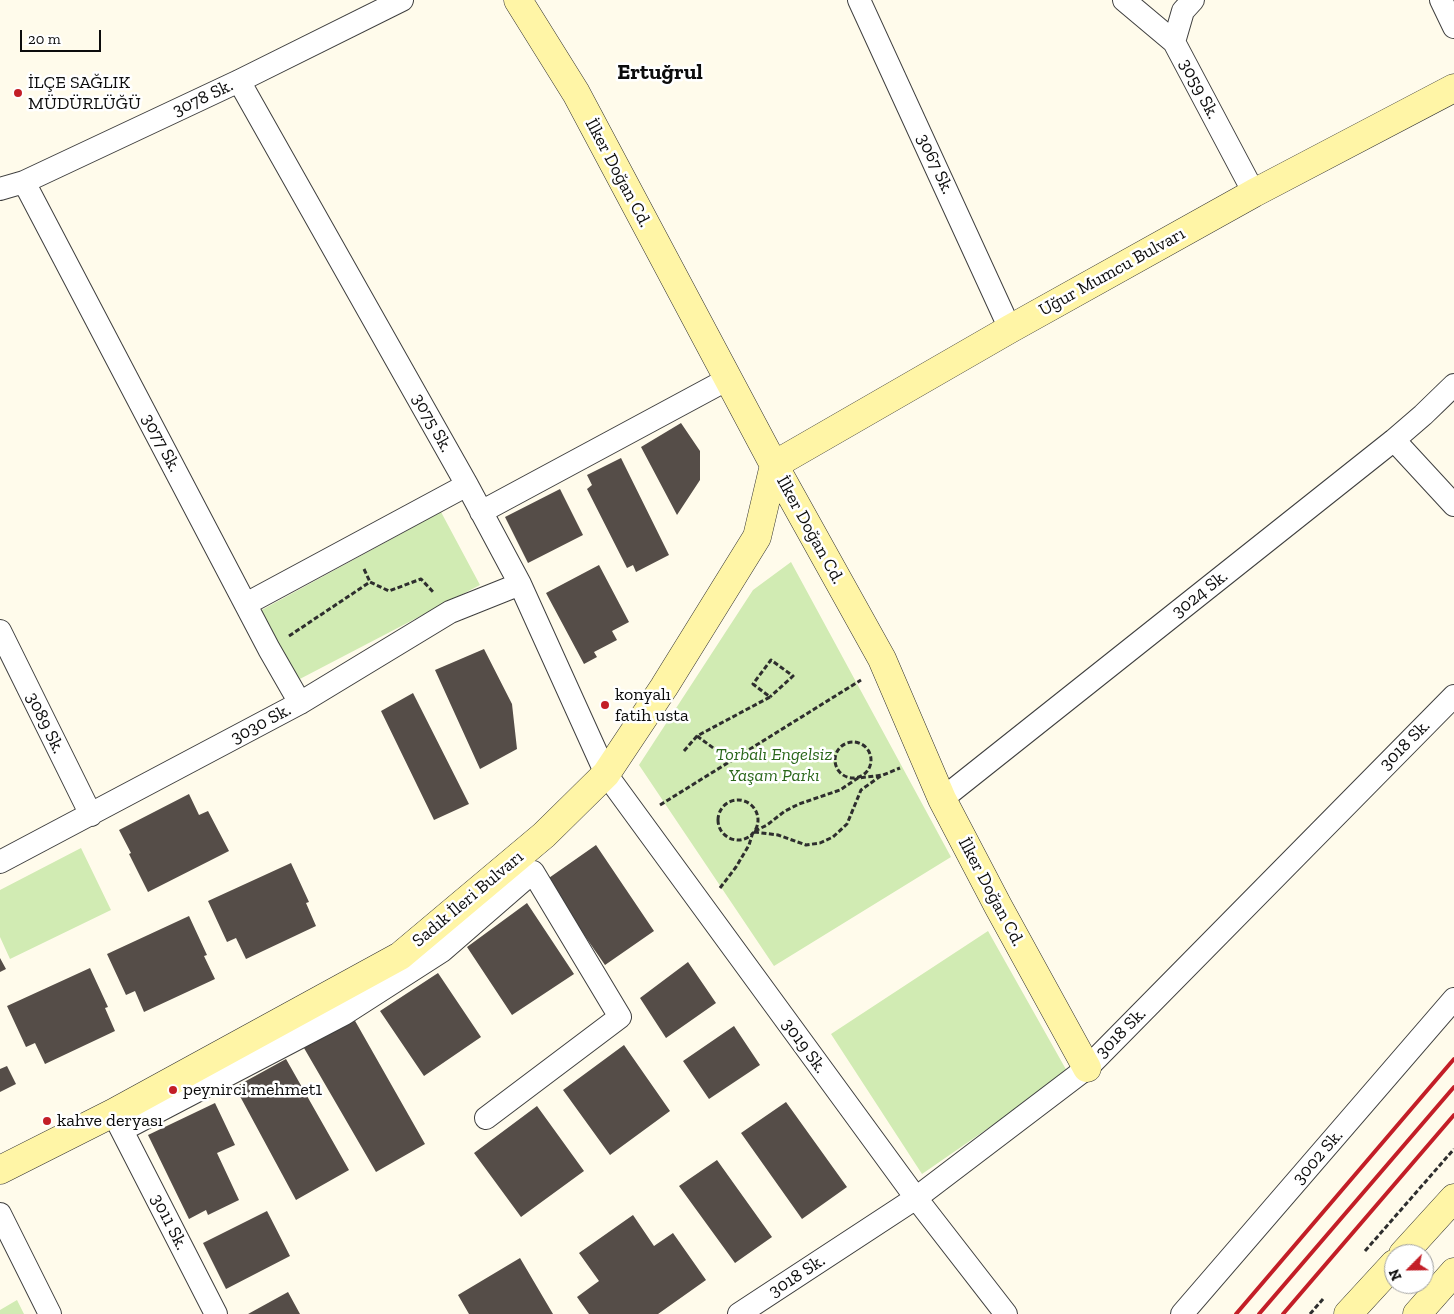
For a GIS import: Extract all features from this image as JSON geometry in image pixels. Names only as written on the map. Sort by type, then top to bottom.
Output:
[{"type":"main road","name":"İlker Doğan Cd.","points":[[518,0],[576,93],[774,465],[884,665],[942,798],[998,906],[1087,1068]]},
{"type":"main road","name":"Uğur Mumcu Bulvarı","points":[[774,465],[1010,329],[1254,192],[1454,88]]},
{"type":"main road","name":"Sadık İleri Bulvarı","points":[[0,1170],[117,1122],[400,956],[544,835],[606,774],[664,687],[757,537],[774,465]]},
{"type":"main road","points":[[1412,1244],[1454,1198]]},
{"type":"main road","points":[[1417,1314],[1454,1272]]},
{"type":"main road","points":[[1348,1314],[1384,1275]]},
{"type":"street","name":"3078 Sk.","points":[[0,189],[24,182],[239,81],[402,0]]},
{"type":"street","name":"3067 Sk.","points":[[859,0],[1010,329]]},
{"type":"street","name":"3059 Sk.","points":[[1124,0],[1174,42],[1254,192]]},
{"type":"street","points":[[1174,42],[1183,11],[1193,0]]},
{"type":"street","points":[[1440,0],[1454,27]]},
{"type":"street","name":"3075 Sk.","points":[[239,81],[467,485],[520,584],[606,774]]},
{"type":"street","name":"3077 Sk.","points":[[24,182],[300,703]]},
{"type":"street","points":[[481,512],[728,379]]},
{"type":"street","name":"3024 Sk.","points":[[942,798],[1394,440],[1454,385]]},
{"type":"street","points":[[1394,440],[1454,505]]},
{"type":"street","points":[[246,604],[467,485]]},
{"type":"street","name":"3030 Sk.","points":[[0,862],[300,703],[450,612],[520,584]]},
{"type":"street","name":"3089 Sk.","points":[[0,631],[91,814]]},
{"type":"street","name":"3018 Sk.","points":[[753,1310],[916,1198],[1087,1068],[1454,696]]},
{"type":"street","name":"3019 Sk.","points":[[606,774],[916,1198],[1006,1314]]},
{"type":"street","points":[[117,1122],[344,1014],[442,951],[533,872],[620,1017],[486,1118]]},
{"type":"street","name":"3002 Sk.","points":[[1182,1314],[1454,999]]},
{"type":"street","name":"3011 Sk.","points":[[117,1122],[216,1314]]},
{"type":"street","points":[[0,1214],[50,1314]]},
{"type":"path","points":[[361,562],[370,582],[389,591],[421,580],[450,612]]},
{"type":"path","points":[[270,649],[370,582]]},
{"type":"path","points":[[684,751],[697,736],[770,697],[793,676],[771,660],[753,684],[770,697]]},
{"type":"path","points":[[638,819],[884,665]]},
{"type":"path","points":[[697,736],[731,761]]},
{"type":"path","points":[[704,909],[736,867],[749,845],[753,832],[757,822],[757,815],[749,804],[743,801],[730,802],[720,810],[718,822],[720,828],[728,837],[739,840],[746,838],[753,832],[767,825],[785,811],[799,804],[840,790],[858,778],[867,772],[870,766],[871,755],[864,745],[852,742],[842,746],[835,756],[835,763],[837,769],[846,777],[858,778],[883,775]]},
{"type":"path","points":[[753,832],[778,835],[806,845],[820,843],[833,837],[847,824],[861,790],[883,775],[924,758]]},
{"type":"path","points":[[1363,1254],[1454,1149]]},
{"type":"path","points":[[1310,1314],[1324,1299]]},
{"type":"green space","points":[[441,512],[480,585],[296,681],[258,612]]},
{"type":"green space","name":"Torbalı Engelsiz Yaşam Parkı","points":[[791,562],[951,857],[774,966],[639,765],[753,590]]},
{"type":"green space","points":[[81,848],[111,910],[10,959],[0,937],[0,890]]},
{"type":"green space","points":[[988,931],[1068,1073],[922,1174],[831,1034]]},
{"type":"green space","points":[[17,1300],[24,1314],[0,1314],[0,1310]]},
{"type":"building","points":[[681,423],[700,451],[700,480],[677,515],[641,447]]},
{"type":"building","points":[[621,458],[669,555],[636,572],[633,565],[627,568],[587,489],[592,485],[587,475]]},
{"type":"building","points":[[560,489],[583,535],[528,563],[505,517]]},
{"type":"building","points":[[599,565],[629,622],[612,631],[617,640],[594,652],[597,657],[584,664],[546,593]]},
{"type":"building","points":[[484,649],[512,704],[517,749],[480,769],[435,670]]},
{"type":"building","points":[[413,693],[469,804],[434,820],[381,711]]},
{"type":"building","points":[[189,794],[199,815],[208,811],[229,851],[148,892],[119,830]]},
{"type":"building","points":[[596,845],[654,931],[605,965],[546,880]]},
{"type":"building","points":[[291,863],[309,902],[306,903],[316,926],[246,959],[236,938],[227,942],[208,901]]},
{"type":"building","points":[[527,903],[574,974],[512,1015],[467,947]]},
{"type":"building","points":[[189,916],[207,955],[204,956],[215,979],[144,1012],[135,991],[126,995],[107,954]]},
{"type":"building","points":[[0,958],[6,969],[0,972]]},
{"type":"building","points":[[688,962],[716,1003],[666,1038],[640,998]]},
{"type":"building","points":[[90,968],[108,1007],[105,1008],[115,1031],[45,1064],[35,1043],[26,1047],[7,1006]]},
{"type":"building","points":[[438,973],[481,1037],[424,1076],[380,1011]]},
{"type":"building","points":[[354,1019],[425,1144],[376,1172],[304,1048]]},
{"type":"building","points":[[734,1026],[760,1065],[709,1099],[683,1061]]},
{"type":"building","points":[[624,1045],[670,1111],[610,1155],[563,1090]]},
{"type":"building","points":[[286,1059],[349,1170],[296,1200],[235,1087]]},
{"type":"building","points":[[7,1066],[16,1084],[0,1092],[0,1069]]},
{"type":"building","points":[[786,1102],[847,1187],[802,1219],[741,1133]]},
{"type":"building","points":[[215,1103],[235,1145],[217,1153],[239,1200],[208,1215],[206,1210],[189,1219],[148,1135]]},
{"type":"building","points":[[537,1106],[584,1171],[521,1217],[474,1153]]},
{"type":"building","points":[[717,1160],[772,1237],[735,1263],[679,1186]]},
{"type":"building","points":[[267,1211],[290,1256],[226,1289],[203,1243]]},
{"type":"building","points":[[633,1215],[654,1246],[673,1233],[706,1280],[658,1314],[589,1314],[577,1297],[599,1281],[579,1253]]},
{"type":"building","points":[[520,1258],[553,1314],[469,1314],[458,1295]]},
{"type":"building","points":[[288,1292],[300,1314],[248,1314]]},
{"type":"railway","points":[[1236,1314],[1454,1059]]},
{"type":"railway","points":[[1259,1314],[1454,1087]]},
{"type":"railway","points":[[1283,1314],[1454,1115]]},
{"type":"place","name":"İLÇE SAĞLIK MÜDÜRLÜĞÜ","points":[[18,93]]},
{"type":"place","name":"konyalı fatih usta","points":[[605,705]]},
{"type":"place","name":"peynirci mehmet1","points":[[173,1090]]},
{"type":"place","name":"kahve deryası","points":[[47,1121]]},
{"type":"district","name":"Ertuğrul","points":[[660,73]]}]
